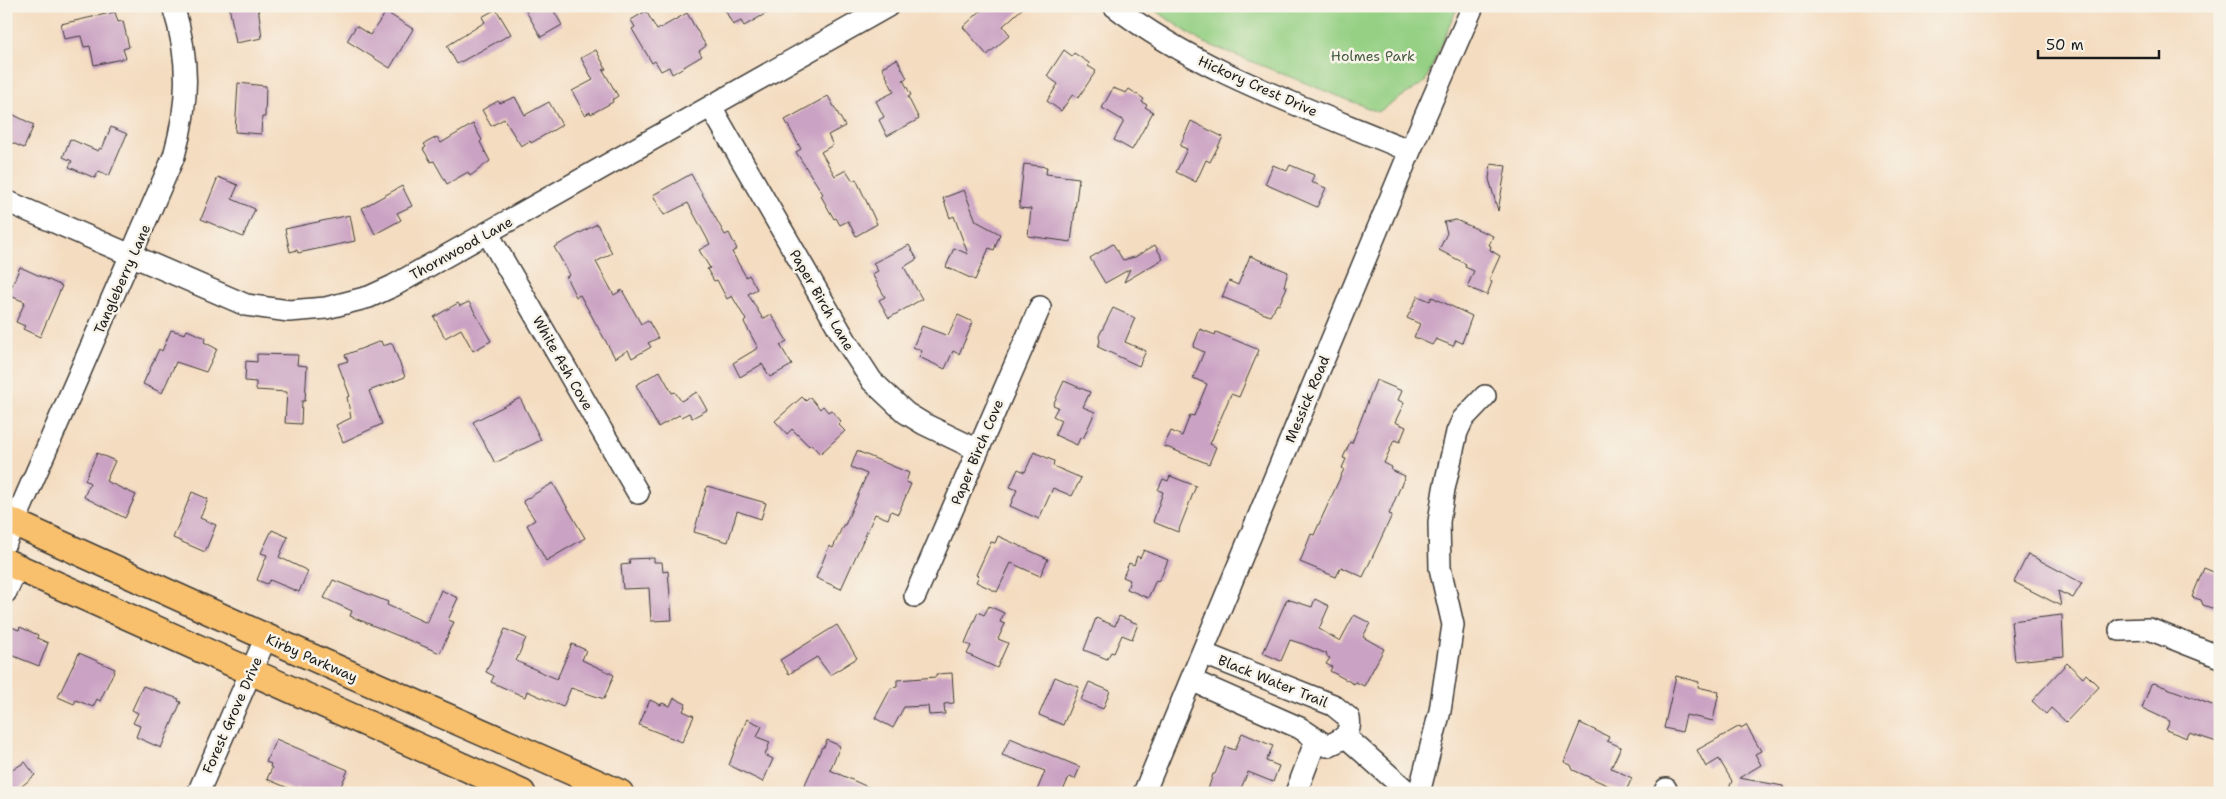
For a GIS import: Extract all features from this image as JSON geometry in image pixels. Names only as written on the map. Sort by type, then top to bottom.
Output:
[{"type":"main road","name":"Kirby Parkway","points":[[9,528],[266,637],[620,793]]},
{"type":"main road","points":[[12,565],[522,793]]},
{"type":"street","name":"Tangleberry Lane","points":[[9,528],[132,256],[174,156],[182,130],[187,74],[183,46],[173,6]]},
{"type":"street","name":"Thornwood Lane","points":[[6,201],[246,305],[268,310],[308,311],[345,305],[393,286],[488,234],[888,6]]},
{"type":"street","name":"Hickory Crest Drive","points":[[1114,6],[1168,44],[1204,63],[1410,151]]},
{"type":"street","name":"Messick Road","points":[[1144,793],[1410,151],[1473,6]]},
{"type":"street","name":"Paper Birch Lane","points":[[711,107],[846,341],[872,381],[906,413],[924,424],[978,450]]},
{"type":"street","name":"White Ash Cove","points":[[488,234],[638,493]]},
{"type":"street","name":"Paper Birch Cove","points":[[915,596],[1040,307]]},
{"type":"street","points":[[1419,793],[1440,711],[1453,626],[1440,568],[1439,522],[1444,489],[1457,432],[1463,419],[1485,396]]},
{"type":"street","points":[[6,592],[12,565]]},
{"type":"street","points":[[2120,630],[2149,629],[2220,657]]},
{"type":"street","name":"Forest Grove Drive","points":[[198,793],[266,637]]},
{"type":"street","name":"Black Water Trail","points":[[1202,653],[1332,705],[1349,718],[1351,728],[1346,737]]},
{"type":"street","points":[[1191,680],[1300,728],[1327,746],[1346,737],[1409,793]]},
{"type":"street","points":[[1296,793],[1316,740]]},
{"type":"green space","name":"Holmes Park","points":[[1149,6],[1458,6],[1425,82],[1378,112],[1200,41]]},
{"type":"building","points":[[229,6],[258,6],[262,38],[236,43]]},
{"type":"building","points":[[523,6],[551,6],[562,25],[541,37]]},
{"type":"building","points":[[723,6],[779,6],[744,26],[741,21],[733,25]]},
{"type":"building","points":[[986,6],[1025,6],[1003,26],[1010,35],[987,55],[963,27]]},
{"type":"building","points":[[496,9],[511,34],[457,64],[447,46],[485,22],[482,17]]},
{"type":"building","points":[[646,11],[657,30],[687,13],[706,46],[699,51],[702,56],[672,74],[669,67],[661,71],[655,61],[652,63],[632,29],[635,27],[631,20]]},
{"type":"building","points":[[115,12],[118,22],[123,21],[129,47],[123,49],[126,58],[94,65],[90,46],[84,47],[81,36],[64,39],[61,24]]},
{"type":"building","points":[[386,12],[413,29],[390,68],[347,41],[356,26],[370,35]]},
{"type":"building","points":[[596,50],[606,69],[603,70],[618,96],[612,100],[613,102],[591,114],[590,112],[585,115],[572,91],[593,80],[581,58]]},
{"type":"building","points":[[1064,50],[1072,56],[1074,53],[1089,63],[1088,66],[1096,71],[1078,98],[1073,94],[1061,111],[1047,101],[1058,84],[1047,76]]},
{"type":"building","points":[[897,59],[907,78],[903,80],[911,95],[908,97],[919,119],[887,136],[879,120],[884,117],[876,101],[894,92],[882,67]]},
{"type":"building","points":[[238,83],[266,86],[265,117],[262,117],[261,134],[235,132]]},
{"type":"building","points":[[1113,88],[1126,93],[1129,89],[1144,99],[1142,102],[1147,105],[1145,107],[1153,112],[1132,150],[1114,140],[1124,121],[1102,108]]},
{"type":"building","points":[[828,96],[845,126],[828,135],[833,145],[821,152],[835,176],[846,170],[853,181],[856,179],[877,224],[856,236],[848,221],[840,225],[836,218],[834,219],[821,196],[823,194],[796,152],[801,149],[785,120]]},
{"type":"building","points":[[515,97],[525,115],[549,102],[562,125],[531,143],[530,141],[521,146],[504,119],[491,126],[482,110],[498,101],[500,103]]},
{"type":"building","points":[[6,111],[34,125],[24,148],[10,142],[6,150]]},
{"type":"building","points":[[1191,121],[1223,137],[1210,162],[1206,160],[1196,182],[1176,172],[1187,149],[1180,146]]},
{"type":"building","points":[[473,124],[490,161],[470,176],[468,172],[447,184],[434,161],[431,162],[423,149],[426,147],[424,144],[437,137],[441,143]]},
{"type":"building","points":[[111,127],[127,134],[109,176],[99,171],[95,178],[69,167],[72,161],[63,157],[70,139],[98,151],[100,148],[102,149]]},
{"type":"building","points":[[1024,164],[1047,167],[1046,174],[1079,178],[1071,242],[1028,236],[1031,209],[1019,208]]},
{"type":"building","points":[[1491,164],[1506,166],[1498,211],[1489,179]]},
{"type":"building","points":[[1273,165],[1287,171],[1290,165],[1314,175],[1311,182],[1326,188],[1317,207],[1265,184]]},
{"type":"building","points":[[691,174],[725,235],[729,233],[737,249],[732,252],[746,277],[749,275],[757,289],[748,294],[763,319],[771,314],[787,341],[780,345],[792,365],[770,377],[762,364],[740,377],[733,363],[758,348],[744,322],[746,320],[732,296],[727,299],[717,280],[714,281],[707,269],[710,268],[699,250],[710,244],[688,203],[664,215],[653,195]]},
{"type":"building","points":[[218,177],[238,185],[232,199],[255,209],[243,237],[201,219]]},
{"type":"building","points":[[402,186],[412,206],[397,213],[401,220],[375,234],[362,208]]},
{"type":"building","points":[[964,190],[976,221],[1000,234],[994,250],[989,248],[975,280],[946,267],[954,248],[968,254],[954,216],[950,218],[943,198]]},
{"type":"building","points":[[350,215],[355,241],[298,253],[297,250],[290,252],[285,229]]},
{"type":"building","points":[[1456,220],[1493,236],[1489,245],[1491,246],[1490,250],[1500,256],[1489,280],[1492,282],[1487,295],[1467,287],[1474,271],[1465,267],[1466,264],[1439,250],[1447,233],[1444,222]]},
{"type":"building","points":[[597,224],[612,253],[596,262],[614,295],[622,290],[641,324],[648,320],[658,338],[648,343],[651,347],[632,358],[628,350],[615,358],[580,295],[576,297],[566,277],[570,275],[554,247]]},
{"type":"building","points":[[1113,244],[1123,260],[1135,257],[1155,245],[1163,259],[1124,282],[1130,269],[1105,283],[1090,258]]},
{"type":"building","points":[[909,245],[917,259],[904,267],[922,299],[889,318],[879,300],[885,297],[872,274],[878,271],[873,263]]},
{"type":"building","points":[[1250,256],[1288,272],[1284,286],[1287,287],[1279,305],[1277,304],[1270,316],[1222,297],[1229,281],[1238,285]]},
{"type":"building","points":[[20,267],[62,286],[40,337],[23,329],[25,326],[16,322],[25,302],[8,295]]},
{"type":"building","points":[[1418,296],[1430,301],[1432,297],[1472,316],[1462,343],[1456,340],[1453,346],[1436,339],[1432,345],[1414,337],[1420,324],[1407,318]]},
{"type":"building","points":[[469,302],[491,341],[473,351],[461,329],[445,338],[434,317],[458,303],[460,306]]},
{"type":"building","points":[[1113,308],[1135,318],[1125,342],[1146,351],[1139,366],[1098,347],[1099,336]]},
{"type":"building","points":[[958,315],[973,322],[959,354],[953,351],[945,369],[919,357],[922,351],[913,347],[922,326],[948,336]]},
{"type":"building","points":[[1200,329],[1215,335],[1216,332],[1259,350],[1239,397],[1231,394],[1210,444],[1216,447],[1209,464],[1164,446],[1171,431],[1182,436],[1190,415],[1194,416],[1207,384],[1193,378],[1204,352],[1193,347]]},
{"type":"building","points":[[171,330],[185,334],[187,330],[206,338],[204,342],[217,349],[206,372],[176,362],[162,393],[143,384],[159,349],[162,351]]},
{"type":"building","points":[[381,341],[383,346],[392,343],[405,377],[369,391],[382,424],[343,442],[336,425],[351,418],[347,397],[350,396],[338,364],[348,361],[345,355]]},
{"type":"building","points":[[257,354],[298,355],[297,365],[307,366],[305,401],[302,401],[301,424],[285,423],[287,392],[256,390],[256,382],[245,381],[246,361],[257,362]]},
{"type":"building","points":[[660,371],[672,393],[675,392],[681,401],[697,392],[707,410],[692,418],[689,413],[681,417],[679,415],[658,427],[636,385]]},
{"type":"building","points":[[1376,380],[1402,391],[1398,400],[1404,403],[1395,422],[1406,427],[1400,442],[1394,440],[1384,463],[1392,467],[1391,470],[1405,476],[1389,514],[1392,515],[1363,577],[1341,567],[1336,577],[1300,562],[1311,534],[1314,535],[1344,469],[1342,468],[1346,459],[1343,458],[1350,442],[1352,443]]},
{"type":"building","points":[[1064,381],[1090,392],[1083,407],[1095,412],[1083,439],[1080,438],[1077,445],[1055,435],[1061,420],[1053,416],[1058,407],[1053,405]]},
{"type":"building","points":[[802,397],[806,401],[810,397],[820,409],[823,406],[828,412],[831,410],[841,421],[838,424],[845,431],[820,454],[792,429],[787,434],[775,421]]},
{"type":"building","points":[[520,398],[541,440],[495,463],[473,422]]},
{"type":"building","points":[[857,451],[909,473],[906,482],[911,484],[898,514],[891,511],[888,519],[875,514],[841,589],[816,578],[829,546],[833,548],[843,525],[845,525],[867,474],[851,467]]},
{"type":"building","points":[[1034,452],[1054,461],[1053,466],[1081,478],[1072,496],[1053,488],[1039,519],[1010,506],[1017,490],[1010,487],[1018,469],[1025,472]]},
{"type":"building","points":[[97,453],[115,461],[106,481],[136,495],[125,518],[84,497],[90,483],[85,480]]},
{"type":"building","points":[[1170,476],[1196,486],[1178,532],[1153,522],[1163,492],[1158,490],[1163,479],[1168,481]]},
{"type":"building","points":[[553,483],[585,538],[546,561],[527,525],[535,520],[523,501]]},
{"type":"building","points":[[707,486],[766,503],[761,519],[737,511],[728,542],[694,532]]},
{"type":"building","points":[[192,492],[208,499],[200,518],[216,525],[205,552],[173,538]]},
{"type":"building","points":[[272,530],[288,537],[279,557],[308,571],[299,592],[270,580],[267,584],[257,580],[267,555],[261,553]]},
{"type":"building","points":[[998,536],[1048,559],[1040,576],[1011,563],[997,592],[976,582],[979,576],[976,575],[991,542],[995,543]]},
{"type":"building","points":[[1144,550],[1168,560],[1162,575],[1158,581],[1156,580],[1148,598],[1127,589],[1130,580],[1123,577],[1129,563],[1134,565],[1137,556],[1140,558]]},
{"type":"building","points":[[2028,554],[2082,583],[2073,598],[2058,591],[2061,606],[2014,582]]},
{"type":"building","points":[[654,558],[654,562],[662,562],[663,572],[668,571],[672,620],[651,621],[649,588],[623,589],[621,565],[630,564],[629,559]]},
{"type":"building","points":[[2204,568],[2218,574],[2215,584],[2220,586],[2220,611],[2203,605],[2201,600],[2192,597]]},
{"type":"building","points":[[333,580],[388,602],[387,605],[427,623],[441,590],[458,598],[448,620],[454,622],[440,653],[350,616],[352,611],[324,598]]},
{"type":"building","points":[[1287,599],[1312,607],[1315,599],[1329,606],[1319,629],[1340,641],[1354,615],[1370,623],[1363,637],[1384,649],[1364,686],[1356,682],[1354,684],[1330,671],[1332,667],[1326,664],[1330,658],[1326,656],[1327,654],[1303,644],[1290,640],[1281,661],[1263,653]]},
{"type":"building","points":[[989,606],[1004,613],[1000,622],[1005,624],[998,639],[1008,643],[997,668],[967,654],[971,646],[965,643],[978,612],[984,615]]},
{"type":"building","points":[[2062,615],[2064,656],[2015,661],[2011,621]]},
{"type":"building","points":[[1119,616],[1138,624],[1132,639],[1122,635],[1114,653],[1111,652],[1107,659],[1084,650],[1096,618],[1115,626]]},
{"type":"building","points":[[6,625],[19,630],[20,627],[38,635],[37,638],[48,643],[39,666],[6,653]]},
{"type":"building","points":[[837,625],[857,658],[830,675],[817,657],[789,674],[780,660]]},
{"type":"building","points":[[505,629],[526,638],[516,661],[557,679],[572,644],[586,650],[582,660],[614,675],[604,699],[571,688],[563,707],[527,691],[525,697],[491,682],[494,676],[486,672]]},
{"type":"building","points":[[79,653],[115,669],[100,701],[97,699],[93,707],[76,700],[74,704],[58,697]]},
{"type":"building","points":[[2067,663],[2083,678],[2086,674],[2099,687],[2066,722],[2051,708],[2046,714],[2032,701]]},
{"type":"building","points":[[952,673],[954,703],[944,704],[945,714],[929,715],[928,706],[904,707],[893,728],[875,718],[891,688],[897,687],[897,680],[936,677],[936,674]]},
{"type":"building","points":[[1676,676],[1699,682],[1698,687],[1719,692],[1713,721],[1686,715],[1682,732],[1664,728]]},
{"type":"building","points":[[1055,677],[1079,687],[1063,725],[1039,715]]},
{"type":"building","points":[[1089,682],[1110,691],[1103,709],[1081,700]]},
{"type":"building","points":[[2154,683],[2220,708],[2220,743],[2189,733],[2187,738],[2166,730],[2170,721],[2142,708],[2151,684]]},
{"type":"building","points":[[143,686],[179,699],[178,701],[181,702],[161,748],[136,737],[140,726],[133,723],[138,713],[132,710]]},
{"type":"building","points":[[674,698],[686,704],[683,711],[694,716],[682,742],[639,725],[650,700],[661,705],[662,703],[670,706]]},
{"type":"building","points":[[747,719],[762,726],[757,737],[770,742],[765,755],[773,759],[763,782],[729,765]]},
{"type":"building","points":[[1580,723],[1609,737],[1607,741],[1621,747],[1611,768],[1632,778],[1625,793],[1573,770],[1571,765],[1564,762]]},
{"type":"building","points":[[1746,725],[1761,751],[1755,754],[1761,765],[1739,778],[1783,786],[1783,793],[1727,793],[1732,781],[1719,759],[1706,767],[1697,750],[1740,726],[1741,728]]},
{"type":"building","points":[[1242,733],[1273,746],[1266,761],[1279,766],[1273,782],[1248,772],[1239,793],[1207,793],[1213,774],[1215,774],[1226,747],[1235,750]]},
{"type":"building","points":[[1010,738],[1080,767],[1075,779],[1069,777],[1062,793],[1036,793],[1045,771],[1002,755]]},
{"type":"building","points":[[276,739],[348,770],[338,793],[319,793],[310,789],[308,793],[296,788],[295,791],[267,779],[272,768],[270,767],[271,764],[266,762]]},
{"type":"building","points":[[827,740],[840,746],[830,770],[881,793],[801,793]]},
{"type":"building","points":[[25,762],[35,775],[14,793],[6,793],[6,774]]}]
